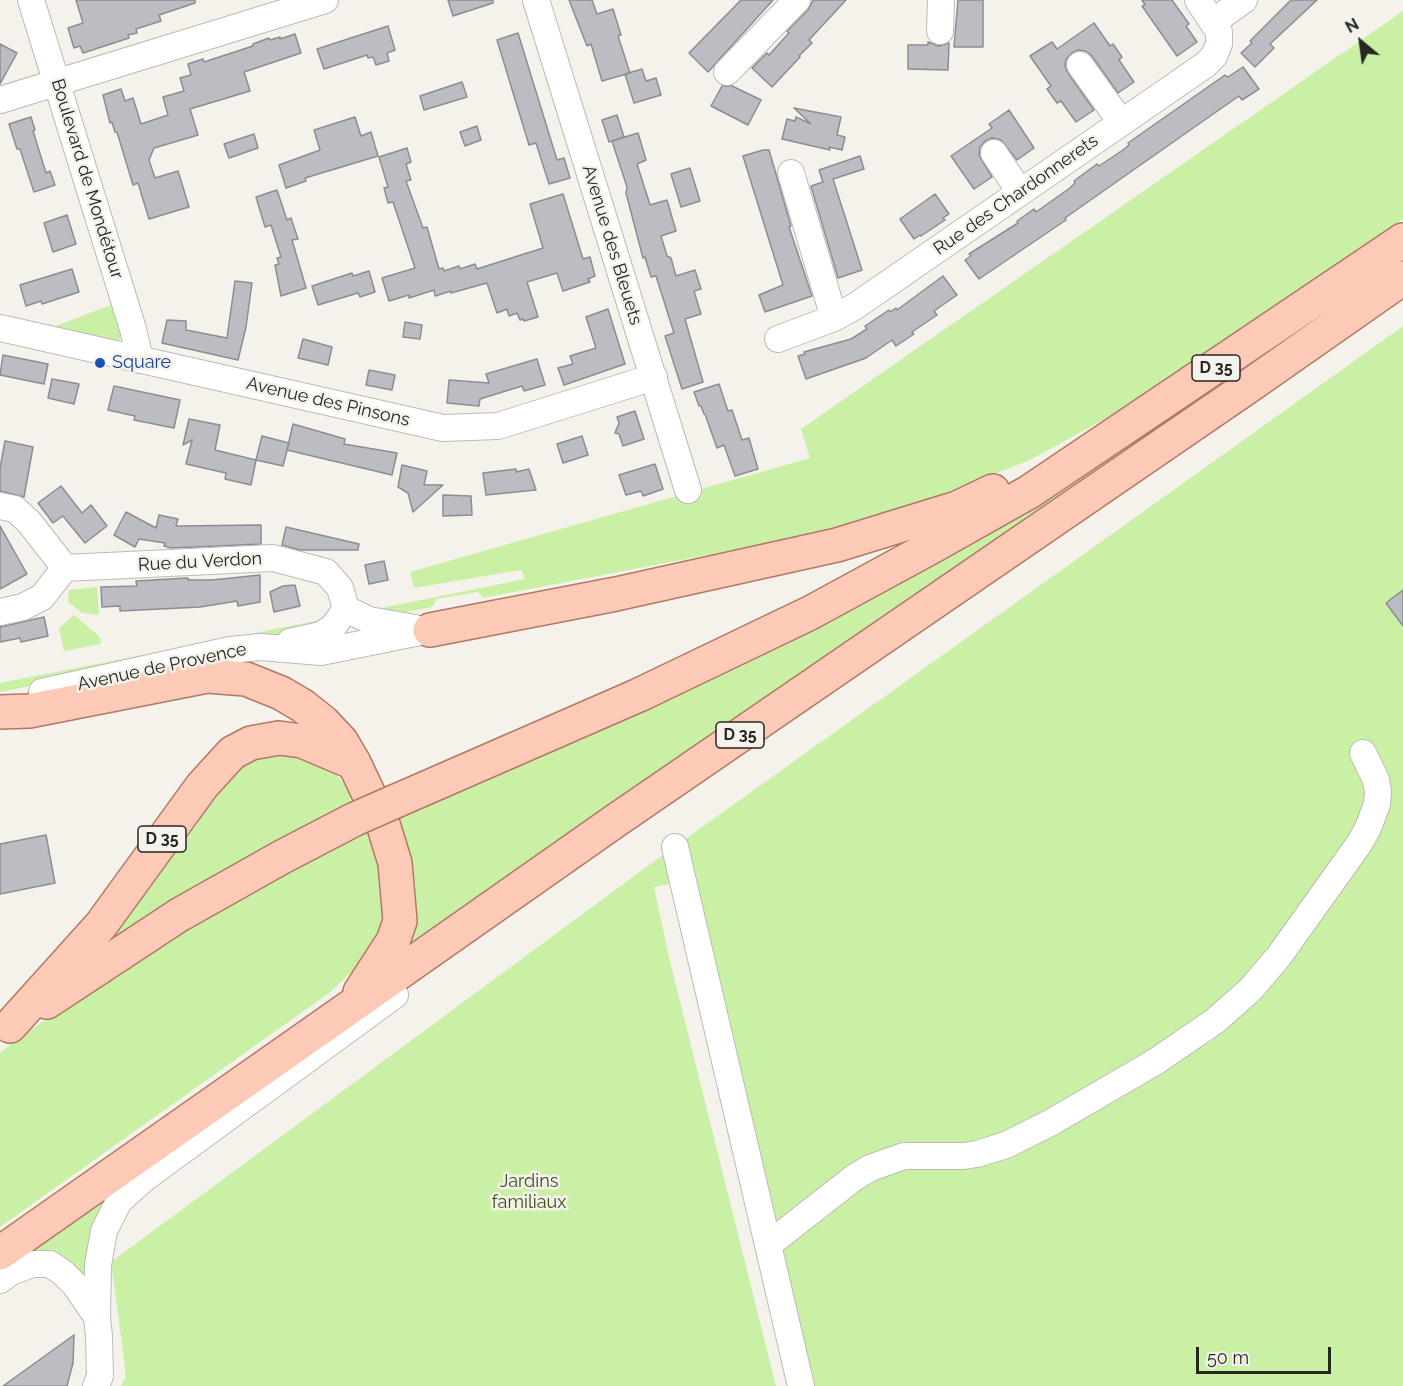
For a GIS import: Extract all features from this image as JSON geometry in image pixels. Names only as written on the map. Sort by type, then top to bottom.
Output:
[{"type":"main road","name":"D 35","points":[[5,1030],[179,915],[282,857],[355,819],[639,695],[810,612],[1029,492],[1403,240]]},
{"type":"main road","name":"D 35","points":[[0,1254],[557,861],[1403,278]]},
{"type":"main road","points":[[430,630],[616,594],[837,545],[957,508],[1125,429]]},
{"type":"main road","points":[[0,712],[29,711],[207,676],[246,679],[281,693],[316,716],[341,741],[354,763]]},
{"type":"main road","name":"D 35","points":[[5,1030],[101,925],[202,786],[232,753],[251,743],[279,738],[302,741],[354,763],[389,840],[396,873],[400,921],[393,941],[349,1009]]},
{"type":"street","name":"Boulevard de Mondétour","points":[[31,0],[133,329],[140,360]]},
{"type":"street","points":[[0,100],[325,0]]},
{"type":"street","name":"Avenue des Bleuets","points":[[536,0],[688,490]]},
{"type":"street","points":[[727,72],[797,0]]},
{"type":"street","points":[[940,31],[941,0]]},
{"type":"street","name":"Rue des Chardonnerets","points":[[778,339],[834,318],[854,307],[1205,65],[1220,45],[1219,32],[1198,0]]},
{"type":"street","points":[[1213,22],[1244,0]]},
{"type":"street","points":[[1080,65],[1121,122]]},
{"type":"street","points":[[994,153],[1020,192]]},
{"type":"street","points":[[791,174],[834,318]]},
{"type":"street","name":"Avenue des Pinsons","points":[[0,328],[443,428],[498,426],[654,377]]},
{"type":"street","points":[[0,506],[15,509],[29,522],[66,568],[42,597],[23,607],[0,612]]},
{"type":"street","name":"Rue du Verdon","points":[[66,568],[273,558],[326,572],[340,588],[346,609]]},
{"type":"street","points":[[261,648],[321,635],[333,627],[346,609],[369,620],[430,630]]},
{"type":"street","name":"Avenue de Provence","points":[[0,701],[230,650],[261,648],[321,652],[430,630]]},
{"type":"street","points":[[768,1245],[855,1177],[870,1168],[904,1156],[964,1156],[1006,1145],[1041,1128],[1155,1062],[1215,1021],[1251,989],[1279,956],[1368,828],[1377,804],[1378,792],[1376,780],[1363,753]]},
{"type":"street","points":[[675,847],[801,1386]]},
{"type":"street","points":[[96,1386],[100,1376],[96,1317],[98,1265],[104,1231],[119,1201],[145,1178],[504,915],[557,861]]},
{"type":"street","points":[[0,1280],[11,1272],[32,1264],[50,1264],[75,1285],[96,1317]]},
{"type":"green space","points":[[1403,11],[1403,219],[1143,398],[1030,460],[897,512],[827,532],[483,598],[478,592],[437,599],[432,607],[381,617],[367,611],[525,579],[521,570],[414,588],[410,572],[810,458],[801,429]]},
{"type":"green space","points":[[1403,253],[1403,265],[406,949],[395,819],[639,707]]},
{"type":"green space","points":[[111,305],[122,336],[118,341],[53,327]]},
{"type":"green space","name":"Jardins familiaux","points":[[1403,326],[1403,1386],[809,1386],[684,881],[654,887],[669,957],[776,1386],[121,1386],[125,1378],[125,1367],[111,1262],[649,865]]},
{"type":"green space","points":[[97,587],[99,615],[82,613],[68,602],[69,590]]},
{"type":"green space","points":[[74,615],[100,637],[101,644],[64,651],[59,628]]},
{"type":"green space","points":[[331,618],[324,628],[0,692],[0,683]]},
{"type":"green space","points":[[285,751],[326,766],[350,792],[351,805],[301,828],[88,957],[211,797],[247,760]]},
{"type":"green space","points":[[375,828],[391,912],[368,957],[329,993],[0,1227],[0,1053],[21,1036],[190,925],[329,850]]},
{"type":"green space","points":[[112,1195],[87,1273],[25,1256]]},
{"type":"building","points":[[76,0],[195,0],[195,3],[159,15],[161,21],[136,29],[137,33],[128,35],[129,38],[83,53],[80,46],[74,48],[68,28],[83,23]]},
{"type":"building","points":[[448,0],[493,0],[493,3],[453,16]]},
{"type":"building","points":[[569,0],[592,0],[597,14],[613,9],[621,35],[618,36],[630,73],[602,81],[591,44],[587,46]]},
{"type":"building","points":[[741,0],[773,0],[708,72],[689,53]]},
{"type":"building","points":[[813,0],[846,0],[809,40],[812,43],[772,87],[752,68],[767,53],[769,55],[789,33],[787,31],[808,10]]},
{"type":"building","points":[[958,0],[983,0],[983,47],[954,47]]},
{"type":"building","points":[[1142,0],[1172,0],[1189,24],[1186,26],[1197,42],[1177,56],[1142,6],[1145,5]]},
{"type":"building","points":[[1291,0],[1317,0],[1270,44],[1274,48],[1255,67],[1241,53]]},
{"type":"building","points":[[1094,23],[1110,46],[1113,44],[1122,57],[1119,60],[1134,82],[1118,93],[1092,56],[1086,51],[1078,50],[1072,53],[1066,59],[1065,66],[1094,110],[1076,122],[1061,101],[1057,103],[1047,89],[1051,86],[1030,56],[1052,42],[1057,49]]},
{"type":"building","points":[[388,26],[395,50],[387,53],[389,61],[376,65],[373,57],[368,58],[367,55],[324,69],[317,49]]},
{"type":"building","points":[[518,33],[557,160],[564,158],[570,178],[549,184],[536,143],[529,145],[497,40]]},
{"type":"building","points":[[295,34],[301,53],[244,72],[250,91],[190,109],[198,135],[154,148],[149,160],[155,178],[178,171],[189,207],[149,219],[138,183],[133,185],[117,132],[112,122],[110,123],[103,95],[121,89],[125,101],[133,98],[141,124],[168,115],[163,97],[184,91],[180,78],[191,75],[188,64],[203,59],[204,62],[253,46],[269,38],[270,40],[280,37],[280,39]]},
{"type":"building","points":[[928,42],[939,46],[949,43],[948,70],[908,69],[908,45],[928,45]]},
{"type":"building","points":[[0,44],[17,53],[0,84]]},
{"type":"building","points":[[1243,67],[1259,89],[1242,100],[1239,96],[1065,218],[1066,220],[979,279],[965,260],[971,256],[969,254],[1018,223],[1017,221],[1034,209],[1036,212],[1070,188],[1075,183],[1074,181],[1097,164],[1099,166],[1123,150],[1129,145],[1128,143],[1225,75],[1228,77]]},
{"type":"building","points":[[642,69],[646,81],[656,78],[661,95],[634,103],[625,74]]},
{"type":"building","points":[[462,82],[467,97],[424,110],[420,96]]},
{"type":"building","points":[[722,86],[732,86],[761,100],[748,125],[711,106]]},
{"type":"building","points":[[794,108],[841,117],[837,135],[845,137],[842,150],[829,147],[830,150],[782,139],[787,119],[795,121],[796,117],[811,124]]},
{"type":"building","points":[[1009,110],[1034,148],[1017,160],[1001,140],[992,138],[985,141],[980,147],[979,155],[992,177],[974,189],[951,156],[992,128],[989,124]]},
{"type":"building","points":[[617,115],[624,137],[609,142],[602,120]]},
{"type":"building","points":[[31,117],[46,173],[50,171],[55,185],[34,192],[9,124]]},
{"type":"building","points":[[355,117],[361,136],[371,132],[378,156],[305,178],[306,181],[286,188],[279,165],[320,150],[314,130]]},
{"type":"building","points":[[477,126],[481,140],[465,146],[460,132]]},
{"type":"building","points":[[638,133],[646,160],[637,164],[650,205],[667,200],[676,231],[661,236],[667,256],[671,258],[676,276],[695,270],[701,289],[694,291],[701,314],[685,319],[703,382],[682,389],[665,336],[674,333],[656,276],[651,277],[645,257],[643,258],[626,193],[627,187],[612,141]]},
{"type":"building","points":[[254,134],[258,148],[229,158],[224,144]]},
{"type":"building","points":[[407,148],[411,162],[406,164],[411,180],[406,181],[423,228],[427,227],[439,269],[443,268],[444,271],[459,266],[460,269],[475,264],[477,269],[543,248],[530,204],[563,194],[583,259],[590,257],[595,276],[588,279],[590,282],[563,291],[557,273],[527,282],[538,317],[524,321],[520,320],[517,313],[509,316],[507,309],[497,313],[487,283],[435,296],[434,290],[409,298],[409,295],[389,301],[382,278],[415,268],[393,202],[388,203],[384,188],[388,187],[379,157]]},
{"type":"building","points":[[769,150],[791,226],[789,227],[812,296],[765,312],[759,295],[783,285],[743,156]]},
{"type":"building","points":[[860,156],[864,169],[833,179],[862,270],[838,278],[811,186],[823,182],[819,170]]},
{"type":"building","points":[[690,168],[700,201],[681,207],[671,174]]},
{"type":"building","points":[[277,190],[287,220],[291,218],[298,239],[292,240],[306,288],[281,296],[275,265],[279,264],[277,258],[281,257],[271,225],[265,227],[256,197]]},
{"type":"building","points":[[935,194],[949,214],[943,218],[945,220],[914,239],[900,219]]},
{"type":"building","points":[[67,215],[76,244],[53,252],[44,223]]},
{"type":"building","points":[[72,269],[79,292],[42,304],[41,301],[26,306],[20,285]]},
{"type":"building","points":[[369,271],[375,292],[360,297],[358,293],[318,305],[312,286],[352,273],[353,276]]},
{"type":"building","points":[[943,276],[957,295],[934,311],[937,315],[912,332],[914,334],[896,346],[892,340],[866,358],[806,379],[798,356],[805,354],[804,352],[851,339],[867,329],[865,326],[889,310],[890,312],[896,308],[897,310]]},
{"type":"building","points":[[235,281],[252,283],[246,327],[238,360],[162,343],[167,320],[186,321],[186,330],[227,338]]},
{"type":"building","points":[[608,309],[625,364],[564,385],[558,368],[573,364],[570,356],[596,348],[586,317]]},
{"type":"building","points":[[405,322],[422,325],[420,339],[403,337]]},
{"type":"building","points":[[303,339],[332,347],[328,365],[298,358]]},
{"type":"building","points":[[3,355],[48,364],[44,384],[0,375]]},
{"type":"building","points":[[537,359],[545,385],[524,391],[522,386],[480,399],[479,406],[447,403],[449,380],[489,383],[486,374]]},
{"type":"building","points":[[369,370],[395,375],[392,390],[366,385]]},
{"type":"building","points":[[52,379],[79,384],[74,404],[48,398]]},
{"type":"building","points":[[719,384],[728,411],[732,410],[742,440],[749,438],[758,469],[735,476],[724,445],[717,448],[705,414],[694,392]]},
{"type":"building","points":[[114,386],[180,400],[174,428],[134,420],[135,416],[108,410]]},
{"type":"building","points":[[635,411],[644,439],[623,446],[619,434],[615,433],[619,423],[617,417]]},
{"type":"building","points":[[189,419],[220,425],[215,450],[256,460],[251,485],[225,479],[226,473],[186,464],[192,440],[183,445]]},
{"type":"building","points":[[293,424],[345,439],[344,444],[397,453],[392,475],[287,450]]},
{"type":"building","points":[[262,436],[289,443],[283,466],[256,460]]},
{"type":"building","points":[[582,436],[588,455],[563,463],[557,444]]},
{"type":"building","points":[[5,441],[33,447],[24,497],[0,491],[0,468]]},
{"type":"building","points":[[655,464],[663,489],[643,496],[641,491],[626,495],[619,475]]},
{"type":"building","points":[[402,465],[427,471],[424,485],[443,485],[413,512],[408,493],[398,487]]},
{"type":"building","points":[[516,469],[516,472],[529,469],[536,490],[486,495],[483,473]]},
{"type":"building","points":[[61,486],[82,513],[91,505],[107,526],[85,543],[63,516],[53,523],[38,503]]},
{"type":"building","points":[[443,495],[471,496],[472,515],[443,516]]},
{"type":"building","points":[[126,512],[156,528],[159,515],[178,519],[176,526],[261,525],[261,544],[171,548],[164,546],[165,543],[139,539],[135,547],[114,535]]},
{"type":"building","points":[[0,526],[27,574],[0,589]]},
{"type":"building","points":[[286,527],[359,544],[358,550],[300,550],[282,545]]},
{"type":"building","points":[[384,561],[388,580],[369,584],[365,565]]},
{"type":"building","points":[[260,575],[260,602],[238,606],[237,601],[200,607],[120,611],[120,606],[102,607],[101,587],[137,586],[136,581],[188,578],[188,580],[212,580]]},
{"type":"building","points":[[295,585],[300,606],[274,612],[270,592],[283,586]]},
{"type":"building","points":[[1403,590],[1403,626],[1386,603]]},
{"type":"building","points":[[44,617],[48,636],[21,642],[20,638],[0,642],[0,627]]},
{"type":"building","points":[[46,835],[55,883],[0,894],[0,844]]},
{"type":"building","points":[[74,1335],[73,1363],[67,1386],[3,1386]]},
{"type":"place","name":"Square","points":[[100,363]]}]
